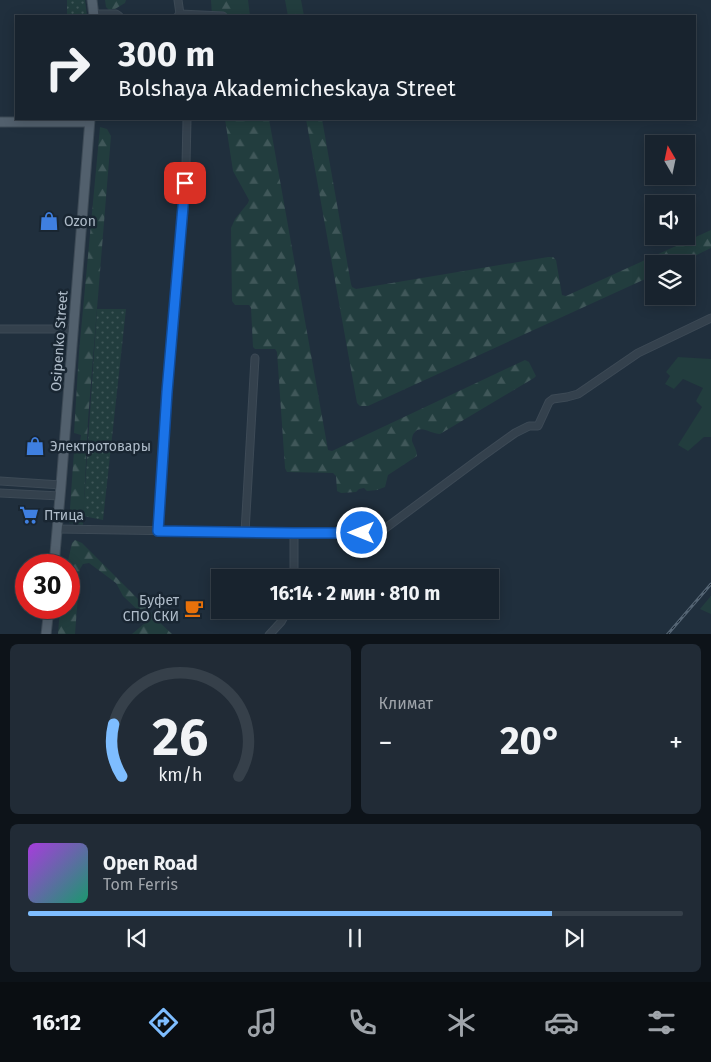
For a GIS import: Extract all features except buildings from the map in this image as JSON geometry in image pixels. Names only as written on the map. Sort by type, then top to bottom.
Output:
[{"type":"main road","points":[[92,0],[94,15]]},
{"type":"main road","points":[[0,122],[90,120]]},
{"type":"main road","name":"Osipenko Street","points":[[55,554],[90,120]]},
{"type":"main road","points":[[46,634],[48,619]]},
{"type":"street","points":[[178,0],[179,15]]},
{"type":"street","points":[[94,15],[118,15]]},
{"type":"street","points":[[158,531],[186,165],[187,120]]},
{"type":"street","points":[[58,529],[379,533],[515,433],[529,426],[538,426],[549,402],[554,398],[578,394],[638,353],[711,318]]},
{"type":"street","points":[[0,329],[74,329]]},
{"type":"street","points":[[245,532],[255,358]]},
{"type":"street","points":[[0,481],[62,485]]},
{"type":"street","points":[[0,493],[60,496]]},
{"type":"street","points":[[294,533],[294,569]]},
{"type":"street","points":[[269,634],[283,619]]},
{"type":"green space","points":[[67,0],[85,0],[87,15],[67,15]]},
{"type":"green space","points":[[105,0],[126,0],[125,3],[115,9],[109,10],[106,7]]},
{"type":"green space","points":[[211,0],[248,0],[250,15],[212,15]]},
{"type":"green space","points":[[285,0],[301,0],[304,15],[288,15]]},
{"type":"green space","points":[[225,120],[269,120],[328,450],[332,451],[525,360],[529,362],[536,376],[440,434],[422,429],[416,430],[412,441],[417,456],[388,475],[385,487],[377,490],[367,491],[364,488],[356,492],[341,493],[337,491],[336,476],[333,473],[287,472],[285,468],[277,352],[275,349],[255,349],[253,347],[251,308],[249,305],[235,305],[232,301],[231,228],[235,219],[249,200],[233,171]]},
{"type":"green space","points":[[306,120],[322,120],[351,284],[356,289],[553,257],[556,260],[562,295],[566,296],[645,260],[645,279],[368,406],[360,406],[357,403]]},
{"type":"green space","points":[[100,127],[107,129],[111,136],[88,420],[83,525],[69,523],[74,451],[79,449],[81,435],[74,433],[79,352]]},
{"type":"green space","points":[[711,230],[711,248],[695,256],[656,255],[678,245],[695,245],[695,237]]},
{"type":"green space","points":[[97,309],[126,309],[103,520],[83,516]]},
{"type":"green space","points":[[678,357],[711,359],[711,437],[704,437],[688,451],[678,445],[702,407],[696,401],[703,388],[683,379],[674,389],[665,384],[670,376],[666,372]]},
{"type":"green space","points":[[75,540],[82,543],[172,634],[132,634],[145,623],[145,617],[123,596],[116,583],[89,563],[83,564],[80,569],[80,554],[70,554],[72,543]]},
{"type":"green space","points":[[711,596],[711,614],[700,609]]},
{"type":"green space","points":[[59,619],[76,619],[75,634],[58,634]]},
{"type":"railway","points":[[668,634],[711,584]]},
{"type":"place","name":"Ozon","points":[[49,221]]},
{"type":"place","name":"Электротовары","points":[[35,446]]},
{"type":"place","name":"Птица","points":[[29,515]]},
{"type":"place","name":"Буфет СПО СКИ","points":[[194,608]]},
{"type":"route","points":[[185,183],[167,392],[158,531],[362,533]]}]
